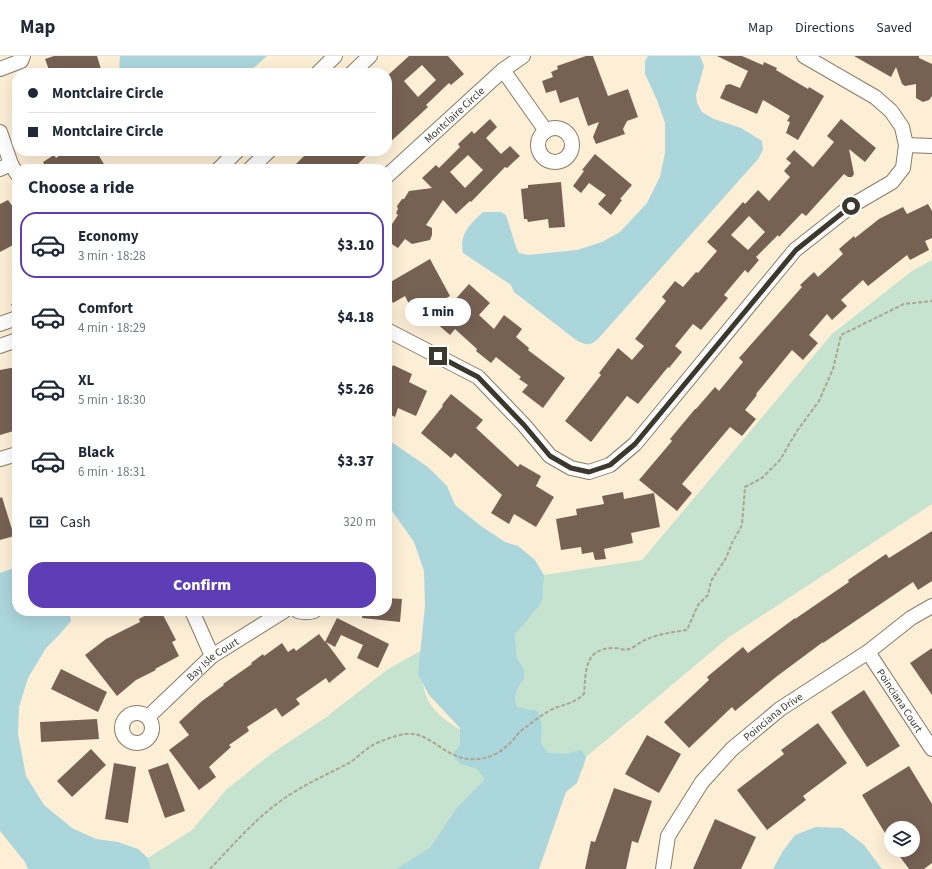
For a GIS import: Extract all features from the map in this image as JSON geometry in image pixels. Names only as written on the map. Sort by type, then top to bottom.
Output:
[{"type":"street","points":[[0,69],[21,61],[23,56]]},
{"type":"street","points":[[323,68],[335,56]]},
{"type":"street","points":[[357,68],[370,56]]},
{"type":"street","name":"Montclaire Circle","points":[[392,171],[503,70],[523,56]]},
{"type":"street","points":[[392,333],[478,377],[524,425],[550,456],[571,468],[589,472],[610,465],[635,444],[796,250],[851,206],[892,182],[903,168],[906,145],[902,127],[892,111],[875,97],[804,56]]},
{"type":"street","points":[[503,70],[546,131]]},
{"type":"street","points":[[0,132],[9,169]]},
{"type":"street","points":[[906,145],[932,146]]},
{"type":"street","points":[[224,164],[232,156]]},
{"type":"street","points":[[255,164],[264,156]]},
{"type":"street","points":[[0,324],[12,320]]},
{"type":"street","points":[[0,346],[12,342]]},
{"type":"street","points":[[0,459],[12,455]]},
{"type":"street","name":"Poinciana Drive","points":[[663,869],[668,836],[702,782],[732,749],[780,709],[868,652],[911,618],[932,606]]},
{"type":"street","points":[[194,616],[212,656]]},
{"type":"street","name":"Bay Isle Court","points":[[148,717],[212,656],[276,616]]},
{"type":"street","name":"Poinciana Court","points":[[868,652],[932,749]]},
{"type":"path","points":[[210,869],[249,826],[282,800],[310,782],[350,762],[374,744],[402,734],[413,733],[422,736],[444,750],[459,757],[472,760],[486,758],[498,753],[521,731],[549,711],[576,701],[584,694],[586,672],[590,657],[598,650],[615,648],[628,650],[646,639],[666,633],[687,630],[698,605],[708,595],[711,581],[726,558],[742,525],[745,487],[762,478],[780,460],[797,431],[819,401],[834,368],[841,335],[904,304],[932,301]]},
{"type":"green space","points":[[932,260],[932,504],[729,637],[586,757],[583,769],[462,869],[151,869],[148,858],[192,830],[227,789],[271,754],[325,718],[388,669],[424,649],[422,668],[423,683],[426,695],[431,705],[449,722],[477,740],[538,711],[517,707],[515,697],[519,686],[524,679],[524,670],[517,657],[515,634],[543,597],[544,575],[642,560],[832,334],[912,271]]},
{"type":"water","points":[[120,56],[267,56],[254,68],[119,68]]},
{"type":"water","points":[[648,56],[700,56],[704,66],[696,95],[697,103],[702,112],[714,119],[741,128],[762,141],[763,149],[759,158],[597,340],[589,344],[584,344],[576,340],[514,292],[511,285],[463,253],[462,246],[464,235],[474,221],[483,212],[501,212],[506,215],[519,253],[528,255],[577,250],[602,242],[620,232],[647,203],[660,177],[665,153],[665,123],[657,100],[645,74],[645,61]]},
{"type":"water","points":[[392,442],[428,467],[447,486],[455,505],[481,526],[505,542],[518,546],[535,560],[544,575],[543,597],[539,606],[515,634],[517,657],[524,670],[524,679],[519,686],[515,697],[517,707],[538,711],[542,724],[541,744],[548,753],[566,754],[581,750],[586,757],[577,783],[566,792],[539,869],[396,869],[430,848],[457,808],[485,779],[477,769],[459,763],[453,754],[460,745],[460,728],[429,695],[418,674],[425,606],[424,571],[414,542],[392,511]]},
{"type":"water","points":[[12,569],[12,616],[70,616],[71,621],[46,648],[28,678],[19,707],[18,734],[26,776],[44,805],[72,828],[96,839],[118,842],[138,849],[148,858],[151,869],[28,869],[25,862],[0,831],[0,573]]},
{"type":"water","points":[[816,827],[842,828],[864,845],[882,869],[773,869],[783,851],[795,835]]},
{"type":"building","points":[[54,56],[97,56],[101,68],[48,68],[45,59]]},
{"type":"building","points":[[409,56],[448,56],[464,74],[451,85],[449,83],[426,105],[428,107],[392,140],[392,71]],"holes":[[[422,65],[436,80],[418,97],[404,81]]]},
{"type":"building","points":[[586,56],[593,56],[608,96],[628,89],[638,117],[627,121],[623,129],[625,134],[596,144],[593,137],[599,122],[588,126],[578,97],[560,103],[556,90],[546,93],[542,81],[553,77],[551,72],[558,69],[557,66]]},
{"type":"building","points":[[717,56],[742,56],[763,65],[764,62],[777,68],[776,70],[808,89],[809,87],[824,96],[798,140],[786,133],[790,122],[787,121],[790,116],[763,100],[757,114],[720,98],[726,85],[730,84],[740,88],[748,71]]},
{"type":"building","points":[[854,56],[919,56],[919,58],[932,64],[932,96],[929,100],[923,102],[916,98],[916,84],[905,86],[902,84],[896,67],[891,77]]},
{"type":"building","points":[[490,119],[497,127],[486,138],[501,154],[510,146],[520,156],[507,168],[505,167],[471,202],[470,201],[456,214],[443,200],[426,225],[432,228],[430,240],[412,244],[405,239],[398,248],[392,244],[392,224],[398,215],[396,213],[398,209],[397,206],[409,191],[432,188],[422,178],[436,165],[439,168],[460,147],[458,144],[472,131],[474,134]],"holes":[[[468,155],[483,170],[465,188],[450,172]]]},
{"type":"building","points":[[841,119],[876,148],[865,162],[849,149],[854,174],[852,177],[848,177],[844,174],[806,216],[802,213],[779,237],[778,235],[756,257],[759,260],[748,273],[745,270],[724,295],[728,298],[701,330],[693,324],[675,346],[682,352],[638,404],[627,396],[591,442],[565,421],[601,375],[599,373],[618,348],[632,360],[644,346],[635,339],[666,301],[662,297],[675,281],[683,287],[696,272],[698,273],[717,251],[707,242],[743,202],[745,204],[758,190],[769,201],[790,177],[784,171],[791,163],[786,159],[794,150],[813,167],[834,142],[827,136]],"holes":[[[749,216],[765,232],[748,250],[731,235]]]},
{"type":"building","points":[[595,154],[632,185],[620,199],[622,200],[611,215],[598,204],[606,195],[589,183],[581,193],[573,186],[584,171],[582,170]]},
{"type":"building","points":[[52,156],[56,158],[59,156],[99,156],[104,164],[44,164],[43,162]]},
{"type":"building","points":[[304,156],[366,156],[358,164],[296,164]]},
{"type":"building","points":[[561,182],[565,227],[549,228],[548,219],[528,222],[527,219],[524,219],[521,189],[528,188],[528,185]]},
{"type":"building","points":[[8,200],[12,206],[12,246],[0,252],[0,204]]},
{"type":"building","points":[[928,204],[932,211],[932,238],[925,241],[929,250],[910,260],[907,255],[868,286],[863,280],[841,300],[847,306],[832,320],[827,314],[809,335],[818,343],[803,360],[792,350],[756,394],[757,395],[745,410],[756,419],[742,436],[730,427],[682,484],[692,493],[677,511],[639,480],[672,441],[670,439],[695,409],[715,387],[719,391],[743,362],[739,358],[802,287],[800,285],[814,272],[818,277],[843,254],[839,249],[854,236],[855,238],[879,219],[903,207],[907,214]]},
{"type":"building","points":[[430,259],[450,296],[415,316],[405,296],[393,303],[392,281]]},
{"type":"building","points":[[469,284],[490,303],[479,315],[494,329],[504,315],[522,329],[516,337],[529,348],[528,350],[565,378],[543,408],[522,392],[528,385],[519,379],[521,377],[496,357],[491,363],[476,351],[477,349],[455,329],[450,335],[435,322]]},
{"type":"building","points":[[393,365],[412,374],[409,382],[427,391],[416,416],[398,408],[395,417],[392,416]]},
{"type":"building","points":[[12,368],[12,431],[0,435],[0,370]]},
{"type":"building","points":[[451,394],[483,420],[476,428],[518,467],[520,464],[541,476],[536,486],[554,497],[536,527],[514,514],[509,524],[491,513],[502,495],[455,453],[451,458],[421,433]]},
{"type":"building","points":[[623,492],[624,499],[654,493],[660,527],[631,533],[633,543],[604,549],[606,559],[595,560],[593,552],[582,554],[581,547],[561,550],[556,519],[577,515],[576,509],[604,504],[602,496]]},
{"type":"building","points":[[2,497],[12,530],[12,537],[0,540],[0,498]]},
{"type":"building","points":[[932,531],[932,581],[918,590],[913,582],[823,642],[776,677],[735,711],[732,707],[689,748],[664,722],[709,680],[707,677],[743,647],[748,653],[886,554],[889,558]]},
{"type":"building","points":[[392,598],[402,599],[400,622],[362,618],[362,616],[392,616]]},
{"type":"building","points":[[144,616],[164,616],[176,640],[172,642],[179,656],[136,680],[117,696],[85,655],[106,639],[140,622],[139,619]]},
{"type":"building","points":[[337,618],[389,644],[378,668],[357,658],[363,645],[341,635],[335,647],[326,642],[346,669],[329,683],[326,678],[296,699],[300,704],[282,717],[276,708],[247,727],[249,731],[229,745],[231,747],[209,767],[216,777],[199,790],[169,750],[189,735],[179,722],[202,701],[224,685],[223,684],[252,664],[251,663],[263,654],[264,656],[282,643],[288,652],[294,648],[296,651],[319,634],[325,642]]},
{"type":"building","points":[[932,648],[932,695],[910,663]]},
{"type":"building","points":[[61,669],[107,692],[98,712],[51,689]]},
{"type":"building","points":[[864,690],[900,746],[867,767],[831,712]]},
{"type":"building","points":[[97,719],[99,739],[41,742],[40,722]]},
{"type":"building","points":[[818,723],[847,763],[803,796],[806,800],[767,830],[737,790],[784,754],[781,750]]},
{"type":"building","points":[[647,735],[681,754],[659,793],[625,774]]},
{"type":"building","points":[[91,749],[106,765],[72,797],[57,781]]},
{"type":"building","points":[[114,763],[136,767],[128,823],[105,819]]},
{"type":"building","points":[[168,763],[185,811],[165,818],[148,770]]},
{"type":"building","points":[[909,766],[932,804],[932,863],[924,869],[909,869],[900,857],[920,857],[920,821],[884,821],[884,831],[862,795]]},
{"type":"building","points":[[614,788],[652,801],[638,843],[632,841],[626,869],[585,869],[591,841],[595,842]]},
{"type":"building","points":[[715,819],[756,837],[741,869],[693,869]]},
{"type":"route","points":[[438,356],[478,377],[524,425],[550,456],[571,468],[589,472],[610,465],[635,444],[796,250],[851,206]]}]
